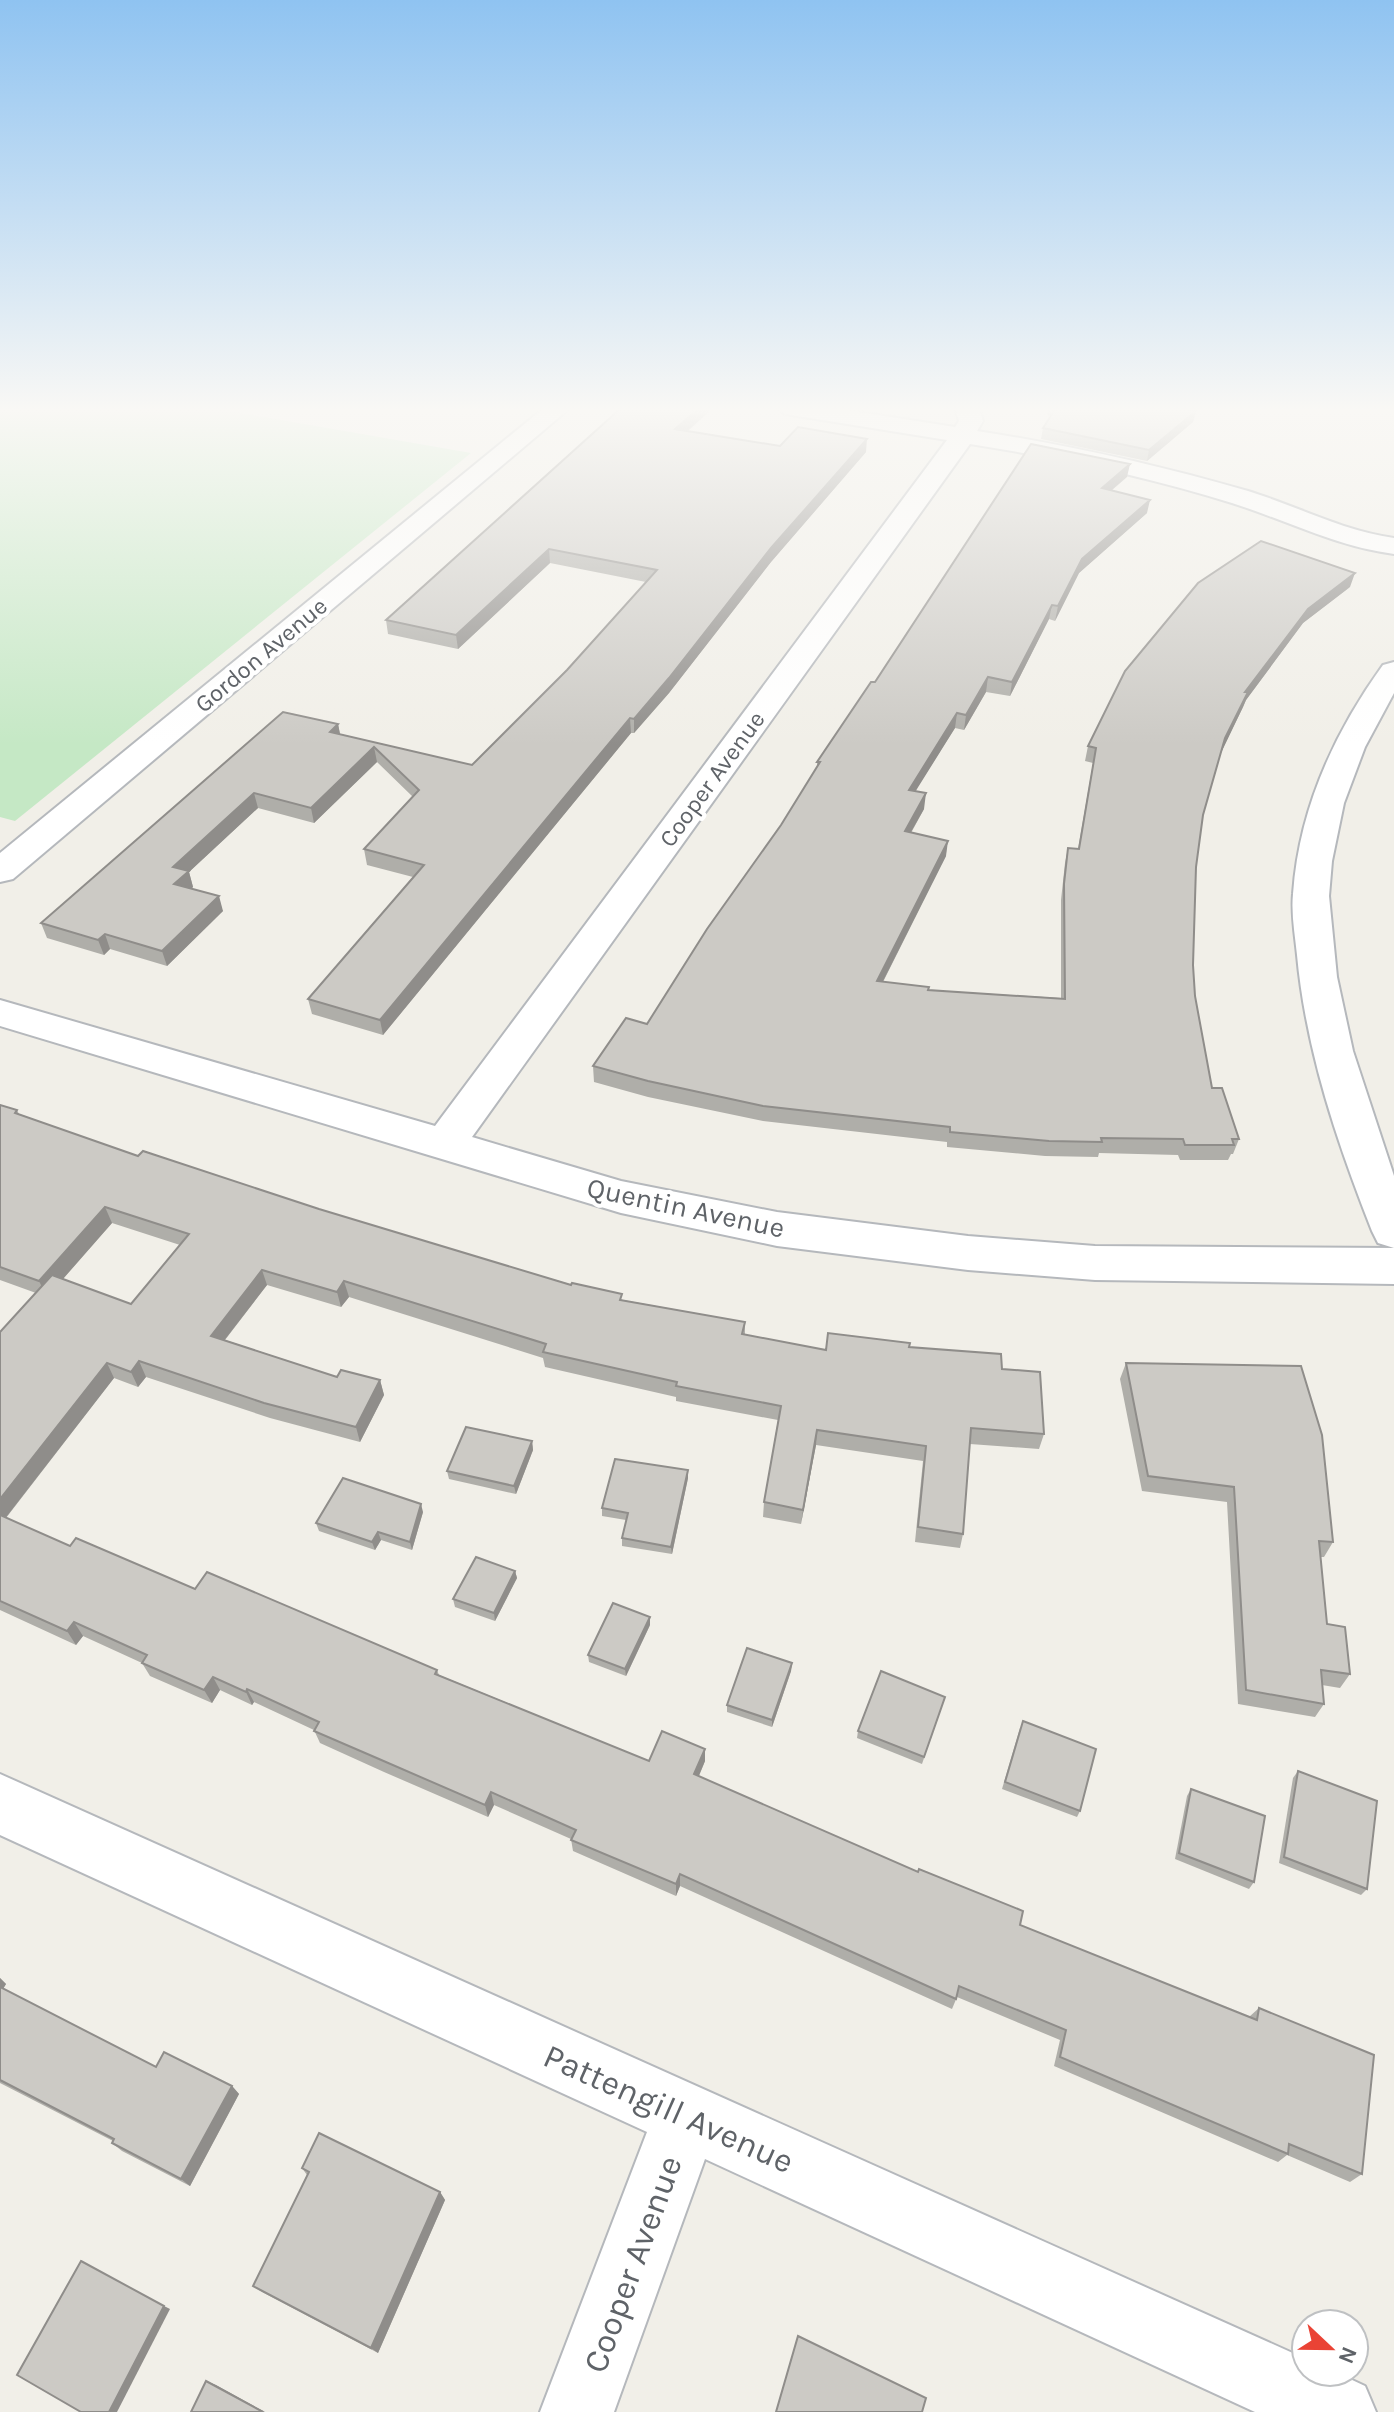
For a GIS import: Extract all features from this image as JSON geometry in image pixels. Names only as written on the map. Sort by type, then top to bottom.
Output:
[{"type":"street","name":"Gordon Avenue","points":[[0,871],[422,521]]},
{"type":"street","name":"Cooper Avenue","points":[[443,1146],[894,521]]},
{"type":"street","points":[[1305,521],[1363,542],[1394,546]]},
{"type":"street","points":[[1363,542],[1372,555],[1394,564]]},
{"type":"street","points":[[1394,671],[1372,699],[1344,755],[1323,824],[1310,892],[1316,973],[1339,1084],[1394,1231]]},
{"type":"street","name":"Quentin Avenue","points":[[0,1013],[621,1197],[777,1229],[954,1251],[1095,1263],[1394,1266]]},
{"type":"street","name":"Pattengill Avenue","points":[[0,1804],[1339,2412]]},
{"type":"street","name":"Cooper Avenue","points":[[577,2412],[687,2117]]},
{"type":"green space","points":[[0,521],[387,521],[15,821],[0,817]]},
{"type":"building","points":[[496,521],[795,521],[669,678],[634,719],[630,718],[380,1020],[308,999],[424,865],[364,849],[419,790],[374,747],[311,808],[254,793],[173,867],[189,871],[174,884],[219,896],[162,951],[105,934],[98,940],[41,923],[283,712],[338,724],[330,732],[472,765],[567,670],[657,570],[549,549],[456,635],[386,620]]},
{"type":"building","points":[[981,521],[1126,521],[1082,559],[1058,606],[1052,605],[1012,682],[988,677],[966,715],[957,713],[909,790],[926,793],[905,831],[948,841],[877,981],[929,987],[928,990],[1065,999],[1064,884],[1068,848],[1079,849],[1096,748],[1088,746],[1125,671],[1198,583],[1261,541],[1355,573],[1308,609],[1245,692],[1248,692],[1225,738],[1203,815],[1196,867],[1195,996],[1212,1088],[1222,1088],[1239,1139],[1232,1139],[1234,1145],[1185,1145],[1183,1139],[1049,1141],[950,1132],[950,1127],[763,1106],[593,1066],[626,1018],[647,1024],[707,929],[781,825],[820,762],[817,762],[871,682],[875,682]]},
{"type":"building","points":[[0,1105],[138,1156],[143,1151],[319,1209],[571,1285],[622,1294],[620,1300],[745,1322],[742,1334],[826,1350],[828,1333],[910,1343],[909,1347],[1001,1354],[1002,1369],[1040,1372],[1044,1434],[971,1428],[963,1534],[918,1527],[926,1446],[817,1430],[803,1510],[764,1502],[781,1406],[676,1386],[677,1382],[543,1352],[546,1344],[344,1281],[337,1292],[262,1270],[211,1336],[337,1377],[341,1370],[380,1380],[356,1427],[264,1403],[139,1361],[131,1372],[107,1363],[0,1499],[0,1332],[52,1275],[131,1304],[189,1234],[105,1207],[39,1281],[0,1267]]},
{"type":"building","points":[[1126,1363],[1301,1366],[1322,1435],[1333,1542],[1319,1541],[1327,1624],[1345,1627],[1350,1674],[1321,1670],[1324,1704],[1246,1690],[1234,1487],[1148,1476]]},
{"type":"building","points":[[466,1427],[532,1441],[514,1486],[447,1471]]},
{"type":"building","points":[[615,1459],[688,1470],[671,1547],[622,1538],[628,1513],[602,1508]]},
{"type":"building","points":[[343,1478],[421,1504],[410,1542],[378,1532],[372,1542],[316,1523]]},
{"type":"building","points":[[0,1515],[70,1546],[76,1538],[195,1589],[207,1572],[437,1670],[435,1674],[649,1761],[662,1731],[705,1749],[694,1774],[918,1872],[919,1869],[1023,1911],[1020,1925],[1257,2020],[1259,2008],[1374,2055],[1362,2174],[1289,2144],[1288,2154],[1060,2057],[1066,2030],[959,1986],[956,1999],[680,1874],[676,1884],[571,1840],[576,1830],[491,1792],[485,1805],[314,1731],[319,1722],[247,1689],[246,1692],[213,1677],[204,1690],[142,1663],[147,1655],[74,1622],[67,1631],[0,1601]]},
{"type":"building","points":[[476,1557],[515,1571],[494,1613],[453,1599]]},
{"type":"building","points":[[613,1603],[650,1617],[625,1669],[588,1655]]},
{"type":"building","points":[[747,1648],[792,1663],[772,1720],[727,1705]]},
{"type":"building","points":[[881,1671],[945,1697],[924,1757],[858,1731]]},
{"type":"building","points":[[1023,1721],[1096,1749],[1080,1811],[1005,1782]]},
{"type":"building","points":[[1298,1771],[1377,1801],[1367,1889],[1284,1857]]},
{"type":"building","points":[[1191,1789],[1265,1816],[1254,1882],[1179,1853]]},
{"type":"building","points":[[0,1987],[156,2067],[164,2052],[232,2086],[181,2179],[112,2143],[114,2139],[0,2080]]},
{"type":"building","points":[[319,2133],[440,2192],[371,2348],[253,2286],[309,2172],[302,2168]]},
{"type":"building","points":[[81,2261],[164,2306],[109,2412],[81,2412],[17,2375]]},
{"type":"building","points":[[798,2336],[926,2398],[922,2412],[776,2412]]},
{"type":"building","points":[[206,2381],[263,2412],[191,2412]]}]
